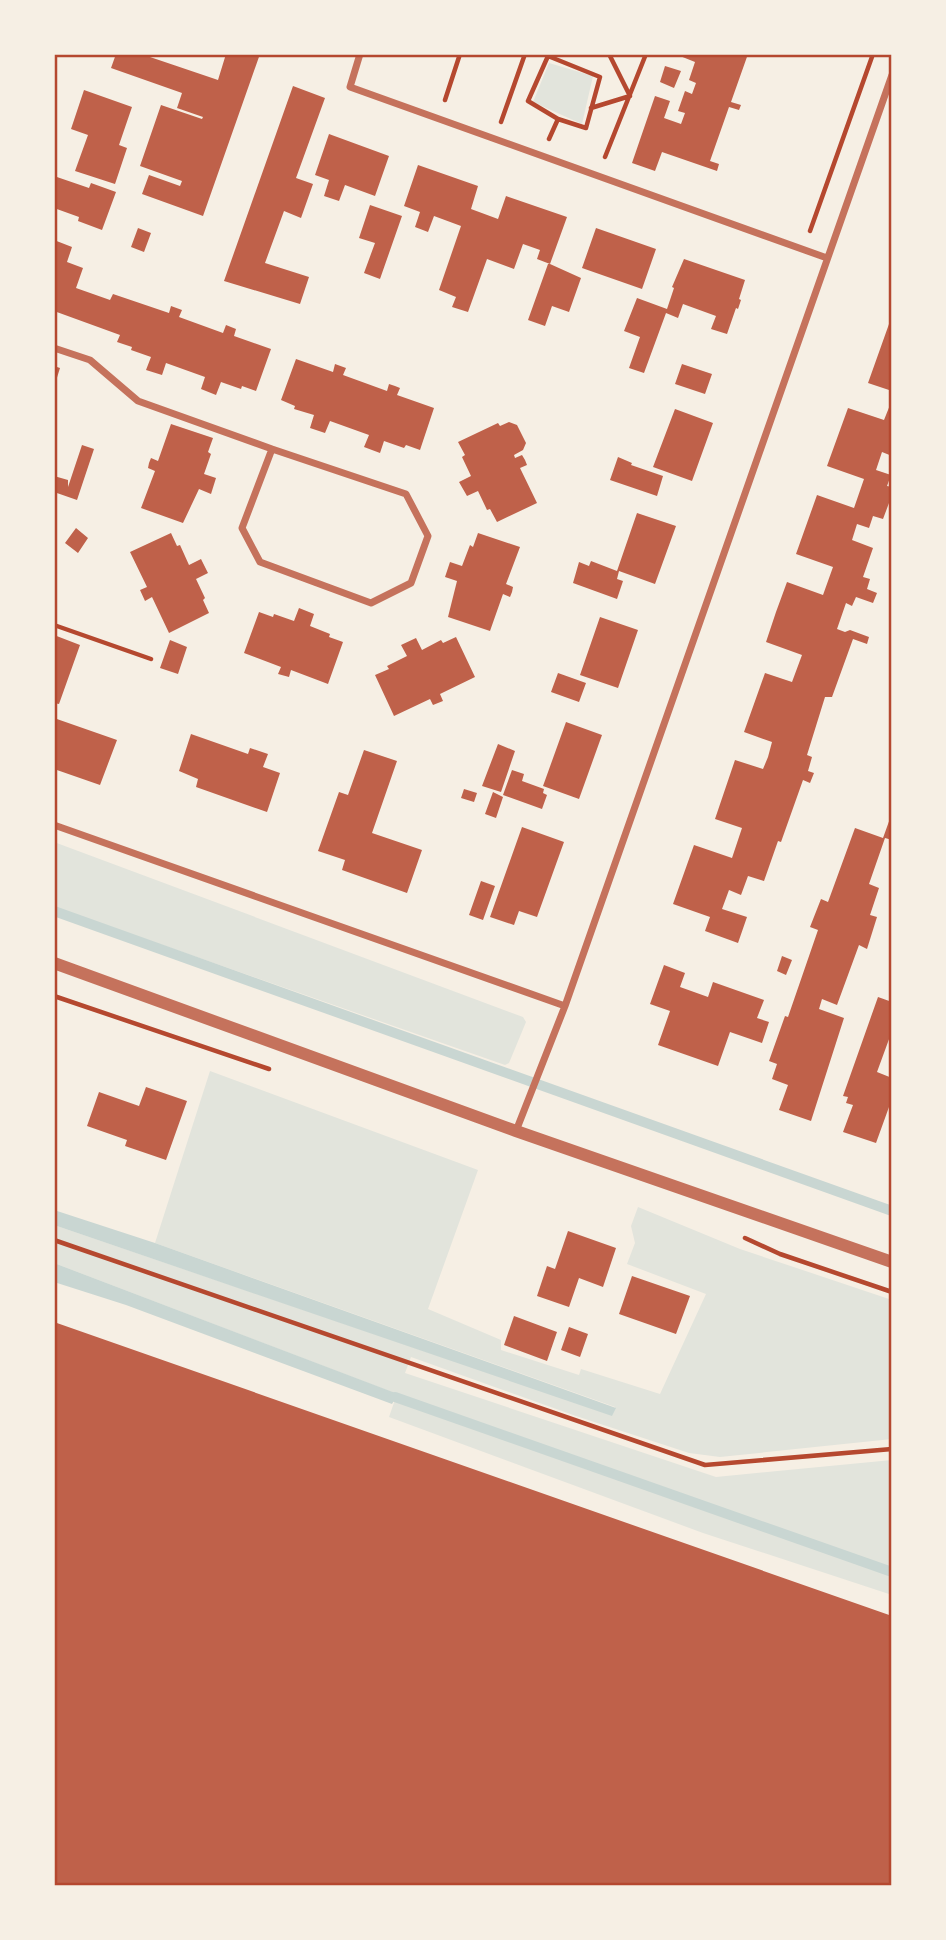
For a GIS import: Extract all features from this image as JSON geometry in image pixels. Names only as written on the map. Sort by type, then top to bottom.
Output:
[{"type":"street","points":[[360,54],[350,87],[827,258]]},
{"type":"street","points":[[516,1131],[565,1006],[892,75]]},
{"type":"street","points":[[54,348],[90,360],[138,401],[407,494],[428,536],[411,583],[371,603],[260,562],[242,528],[272,449]]},
{"type":"street","points":[[54,825],[565,1006]]},
{"type":"street","points":[[54,963],[516,1131],[892,1262]]},
{"type":"path","points":[[439,119],[460,54]]},
{"type":"path","points":[[495,139],[525,54]]},
{"type":"path","points":[[609,54],[630,96]]},
{"type":"path","points":[[597,176],[646,54]]},
{"type":"path","points":[[803,250],[873,54]]},
{"type":"path","points":[[546,55],[558,57],[600,77],[586,128],[558,119],[528,101],[546,55]]},
{"type":"path","points":[[592,108],[630,96]]},
{"type":"path","points":[[542,156],[558,119]]},
{"type":"path","points":[[54,625],[150,659]]},
{"type":"path","points":[[54,996],[90,1007]]},
{"type":"path","points":[[54,1240],[705,1465],[892,1449]]},
{"type":"shaded area","points":[[549,63],[593,76],[582,124],[533,102]]},
{"type":"shaded area","points":[[54,842],[523,1017],[526,1022],[509,1063],[505,1065],[54,907]]},
{"type":"shaded area","points":[[210,1071],[478,1170],[428,1309],[501,1340],[501,1350],[579,1375],[581,1369],[660,1394],[706,1294],[627,1264],[635,1243],[631,1226],[638,1207],[740,1249],[892,1300],[892,1439],[720,1457],[689,1453],[411,1357],[405,1373],[716,1477],[892,1460],[892,1595],[703,1533],[389,1417],[397,1394],[54,1263],[54,1225],[612,1415],[615,1407],[155,1243]]},
{"type":"shaded area","points":[[54,1210],[155,1243],[616,1408],[612,1416],[54,1225]]},
{"type":"shaded area","points":[[54,1263],[398,1394],[392,1404],[126,1305],[54,1282]]},
{"type":"building","points":[[116,54],[151,54],[150,57],[218,80],[226,54],[260,54],[203,216],[142,194],[149,175],[180,186],[182,181],[140,166],[161,105],[202,119],[203,117],[177,108],[182,93],[111,68]]},
{"type":"building","points":[[675,54],[748,54],[731,102],[741,105],[739,110],[729,107],[710,161],[719,164],[717,171],[662,152],[655,171],[632,163],[655,96],[670,101],[664,118],[681,124],[685,113],[678,111],[685,91],[692,94],[696,83],[689,80],[695,62]]},
{"type":"building","points":[[665,66],[681,71],[674,88],[660,82]]},
{"type":"building","points":[[293,86],[325,98],[296,178],[313,184],[301,218],[284,211],[265,263],[309,277],[300,304],[224,281]]},
{"type":"building","points":[[84,90],[132,107],[119,145],[127,148],[115,184],[75,171],[88,135],[71,129]]},
{"type":"building","points":[[329,134],[389,156],[375,196],[345,185],[339,201],[324,196],[329,180],[315,175]]},
{"type":"building","points":[[418,165],[478,186],[471,209],[498,219],[506,196],[567,217],[550,264],[537,259],[540,250],[523,244],[514,269],[487,259],[468,312],[452,307],[456,297],[439,290],[461,226],[434,216],[428,232],[415,227],[420,212],[404,206]]},
{"type":"building","points":[[54,176],[89,188],[91,183],[116,192],[102,230],[78,221],[79,217],[54,208]]},
{"type":"building","points":[[370,205],[402,216],[380,279],[364,273],[375,243],[359,238]]},
{"type":"building","points":[[138,228],[151,233],[144,252],[131,247]]},
{"type":"building","points":[[596,228],[656,249],[642,289],[582,268]]},
{"type":"building","points":[[54,240],[72,247],[67,262],[83,268],[76,288],[110,300],[113,294],[169,313],[171,306],[182,310],[179,317],[223,333],[226,325],[236,329],[234,336],[271,349],[256,391],[221,382],[216,395],[201,389],[205,377],[166,363],[162,375],[146,370],[151,357],[117,342],[120,335],[54,311]]},
{"type":"building","points":[[684,259],[745,280],[738,309],[736,308],[727,334],[711,329],[716,316],[683,304],[678,318],[666,313],[644,373],[629,368],[640,337],[624,331],[637,298],[667,309],[674,288],[672,287]]},
{"type":"building","points":[[550,264],[581,278],[569,312],[552,306],[545,326],[528,320]]},
{"type":"building","points":[[889,324],[892,325],[892,391],[868,383]]},
{"type":"building","points":[[296,359],[333,372],[335,364],[346,368],[343,375],[387,391],[389,384],[395,386],[400,388],[397,395],[434,408],[420,450],[384,441],[380,453],[364,447],[369,435],[330,421],[325,433],[310,428],[314,415],[294,409],[295,406],[281,400]]},
{"type":"building","points":[[682,364],[712,374],[705,394],[675,384]]},
{"type":"building","points":[[54,366],[60,368],[55,384],[54,384]]},
{"type":"building","points":[[892,400],[892,456],[882,452],[876,470],[891,475],[887,486],[892,487],[892,495],[883,519],[873,516],[869,528],[857,524],[852,540],[873,548],[863,577],[870,579],[867,589],[877,593],[873,603],[856,597],[852,606],[846,603],[837,629],[845,632],[850,630],[869,637],[867,644],[853,639],[832,697],[825,697],[807,755],[812,757],[808,771],[814,773],[810,783],[803,780],[764,881],[748,876],[741,895],[729,890],[722,909],[747,917],[738,943],[705,931],[710,917],[673,904],[694,845],[732,858],[742,828],[715,819],[735,760],[763,769],[768,757],[772,742],[744,732],[765,673],[792,682],[802,655],[766,642],[776,612],[787,582],[823,595],[833,567],[796,554],[817,495],[854,508],[864,479],[827,466],[848,408],[884,420]]},
{"type":"building","points":[[675,409],[713,423],[692,481],[653,467]]},
{"type":"building","points":[[509,422],[517,425],[526,443],[523,450],[514,455],[515,458],[522,455],[525,460],[527,465],[520,468],[537,503],[497,522],[490,509],[487,510],[478,491],[467,496],[459,482],[471,476],[458,442],[498,423],[500,426]]},
{"type":"building","points":[[171,424],[213,438],[204,474],[216,478],[211,494],[199,489],[183,523],[141,508],[155,471],[148,468],[149,463],[151,458],[158,461]]},
{"type":"building","points":[[82,445],[94,449],[77,500],[54,492],[54,476],[68,480],[68,487]]},
{"type":"building","points":[[618,457],[632,463],[631,465],[663,476],[657,496],[610,480]]},
{"type":"building","points":[[637,513],[676,526],[655,584],[619,571],[617,579],[623,581],[617,599],[573,583],[579,562],[589,566],[591,561],[617,571]]},
{"type":"building","points":[[76,528],[88,538],[78,553],[65,543]]},
{"type":"building","points":[[171,533],[189,565],[201,559],[208,573],[196,579],[209,613],[169,633],[152,597],[145,601],[140,590],[147,587],[130,552]]},
{"type":"building","points":[[478,533],[520,547],[506,584],[513,587],[512,592],[510,597],[503,594],[490,631],[448,617],[457,581],[445,577],[450,562],[462,566]]},
{"type":"building","points":[[299,608],[314,614],[310,626],[343,642],[328,684],[291,670],[289,677],[278,674],[281,667],[244,653],[259,612],[294,621]]},
{"type":"building","points":[[600,617],[638,630],[618,688],[580,675]]},
{"type":"building","points":[[54,635],[80,645],[59,704],[54,703]]},
{"type":"building","points":[[456,637],[475,677],[440,694],[443,701],[433,705],[430,699],[394,716],[375,675],[407,656],[401,645],[416,638],[422,650],[441,640],[443,643]]},
{"type":"building","points":[[170,640],[187,647],[178,674],[160,668]]},
{"type":"building","points":[[558,673],[586,683],[579,702],[551,692]]},
{"type":"building","points":[[54,718],[117,740],[100,785],[54,769]]},
{"type":"building","points":[[566,722],[602,735],[579,799],[543,786]]},
{"type":"building","points":[[191,734],[248,754],[250,748],[268,754],[263,767],[280,773],[267,812],[196,787],[198,779],[179,771]]},
{"type":"building","points":[[498,744],[515,751],[501,792],[482,786]]},
{"type":"building","points":[[364,750],[397,761],[372,833],[422,850],[407,893],[342,870],[345,860],[318,851],[339,792],[348,795]]},
{"type":"building","points":[[512,770],[524,774],[522,781],[544,789],[543,793],[547,795],[542,809],[503,795]]},
{"type":"building","points":[[464,789],[477,793],[474,802],[461,798]]},
{"type":"building","points":[[493,792],[503,797],[496,818],[485,814]]},
{"type":"building","points":[[892,813],[892,840],[885,838],[869,884],[879,888],[870,915],[877,917],[867,949],[859,945],[837,1005],[822,999],[819,1009],[844,1018],[811,1121],[779,1110],[788,1085],[772,1079],[777,1064],[769,1061],[785,1016],[788,1017],[818,930],[810,927],[821,899],[828,902],[855,828],[883,838]]},
{"type":"building","points":[[522,827],[564,842],[537,917],[519,911],[514,925],[490,917]]},
{"type":"building","points":[[481,881],[495,886],[483,920],[469,915]]},
{"type":"building","points":[[782,956],[792,960],[786,975],[777,971]]},
{"type":"building","points":[[664,965],[685,973],[680,987],[708,997],[713,982],[764,1000],[757,1018],[769,1022],[762,1043],[730,1032],[718,1066],[658,1045],[670,1011],[650,1004]]},
{"type":"building","points":[[878,997],[892,1002],[892,1031],[877,1072],[892,1078],[892,1108],[889,1107],[876,1143],[843,1132],[853,1105],[846,1103],[848,1097],[843,1096]]},
{"type":"building","points":[[146,1087],[187,1101],[166,1160],[125,1146],[127,1140],[87,1126],[99,1092],[139,1106]]},
{"type":"building","points":[[568,1231],[616,1248],[603,1287],[579,1278],[569,1307],[537,1296],[547,1266],[555,1269]]},
{"type":"building","points":[[632,1276],[690,1296],[676,1334],[619,1314]]},
{"type":"building","points":[[514,1316],[557,1332],[547,1361],[504,1345]]},
{"type":"building","points":[[54,1322],[892,1616],[892,1886],[54,1886]]},
{"type":"building","points":[[569,1327],[588,1334],[580,1357],[561,1350]]},
{"type":"waterway","points":[[54,911],[892,1211]]},
{"type":"waterway","points":[[395,1397],[892,1572]]}]
